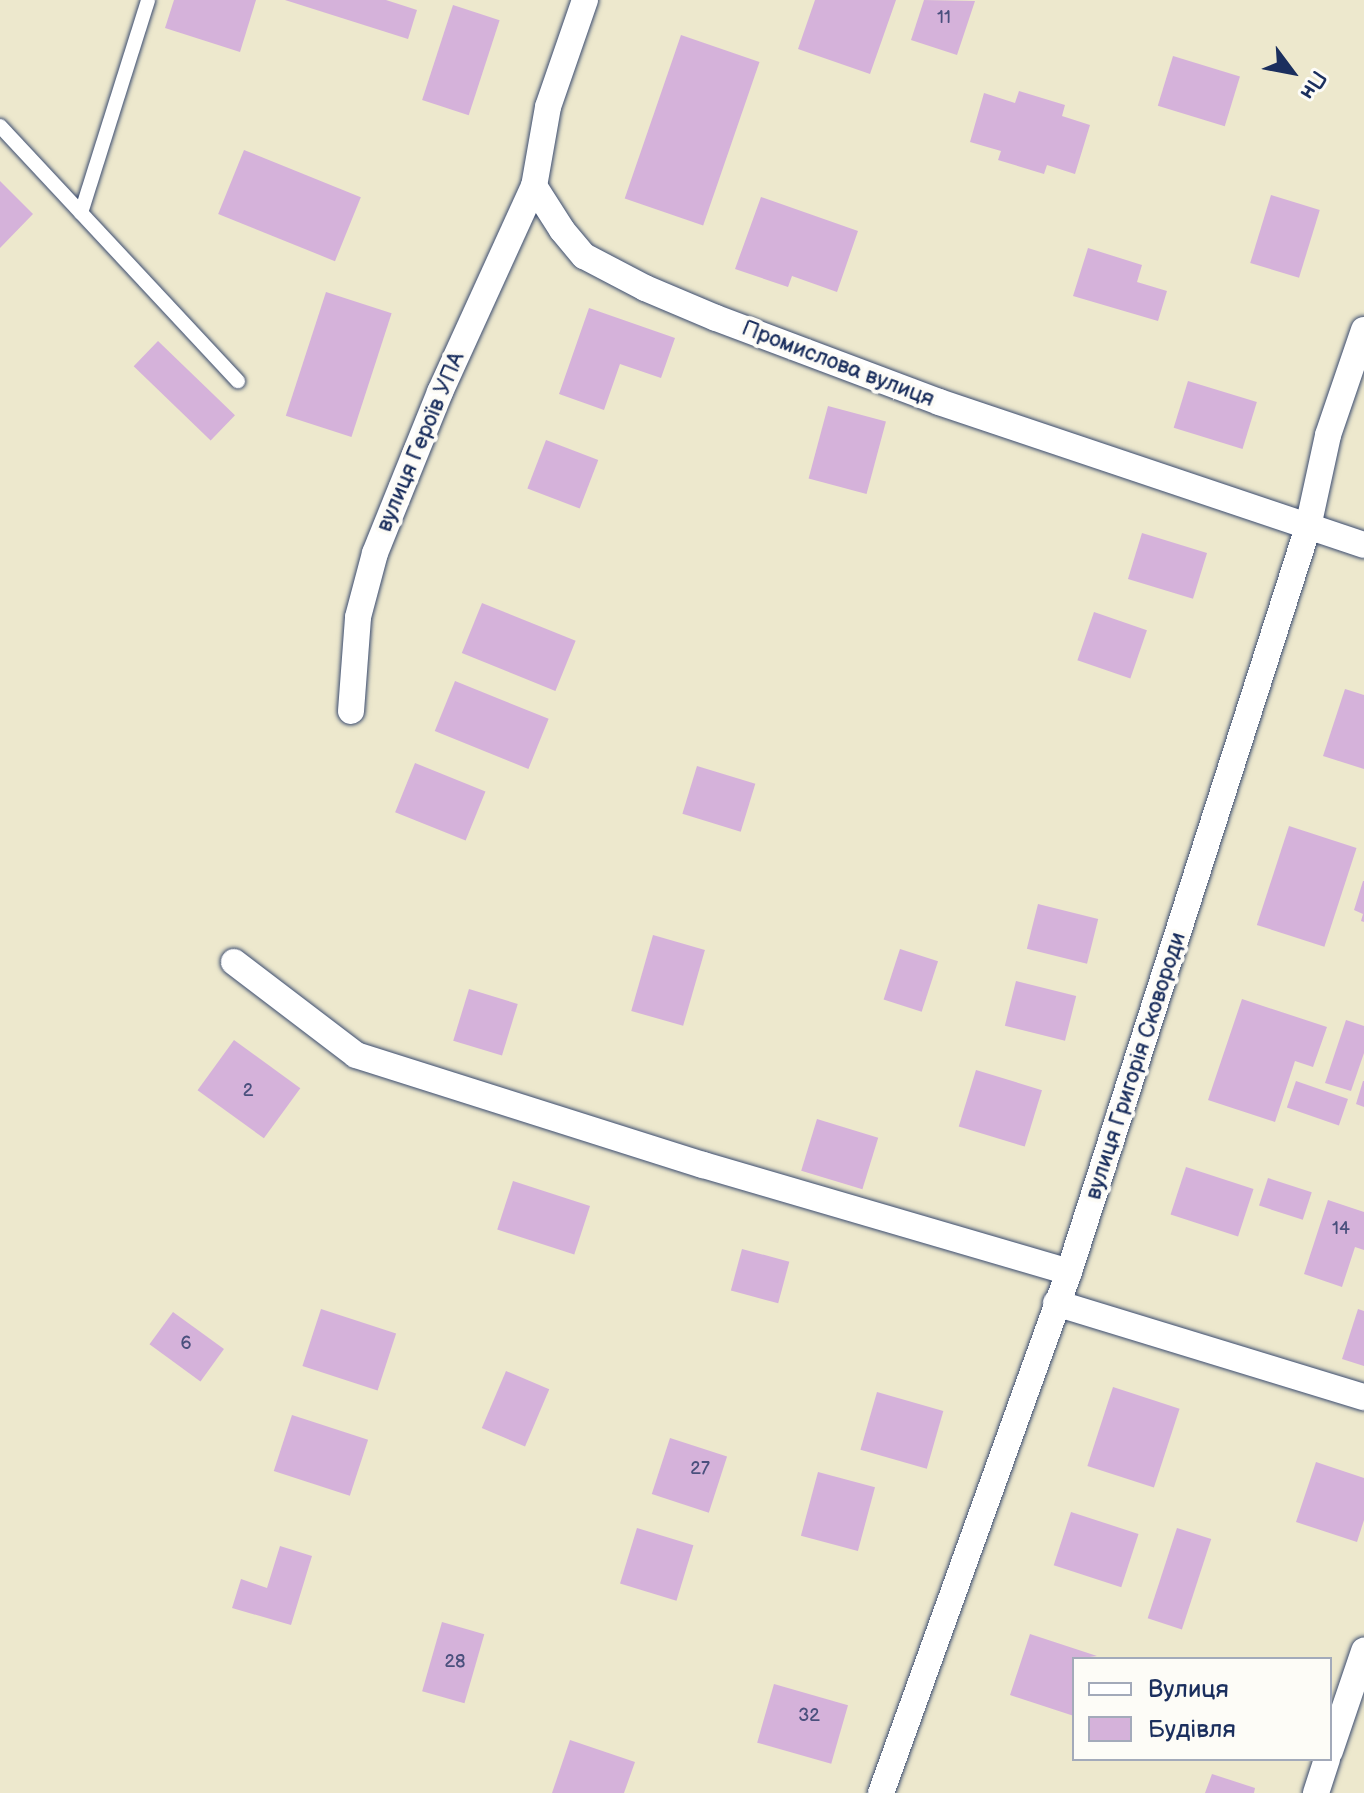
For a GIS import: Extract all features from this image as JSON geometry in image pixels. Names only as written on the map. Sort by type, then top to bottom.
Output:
[{"type":"street","points":[[534,186],[548,107],[585,0]]},
{"type":"street","name":"Промислова вулиця","points":[[534,186],[562,230],[584,256],[645,288],[939,402],[1364,545]]},
{"type":"street","name":"вулиця Героїв УПА","points":[[351,711],[358,617],[375,553],[440,392],[534,186]]},
{"type":"street","name":"вулиця Григорія Сковороди","points":[[881,1793],[1069,1272],[1308,527],[1328,435],[1364,330]]},
{"type":"street","points":[[234,962],[356,1055],[703,1165],[1069,1272]]},
{"type":"street","points":[[1056,1303],[1364,1397]]},
{"type":"street","points":[[1332,1745],[1364,1651]]},
{"type":"street","points":[[1316,1793],[1326,1761]]},
{"type":"lane","points":[[81,213],[148,0]]},
{"type":"lane","points":[[0,126],[238,381]]},
{"type":"building","points":[[174,0],[256,0],[240,52],[165,28]]},
{"type":"building","points":[[285,0],[386,0],[417,10],[408,39]]},
{"type":"building","points":[[815,0],[896,0],[870,74],[798,49]]},
{"type":"building","points":[[924,0],[975,1],[957,55],[911,40]]},
{"type":"building","points":[[453,5],[500,20],[469,115],[422,100]]},
{"type":"building","points":[[681,35],[759,62],[703,226],[625,199]]},
{"type":"building","points":[[1173,56],[1240,76],[1225,126],[1158,106]]},
{"type":"building","points":[[1019,91],[1065,105],[1062,116],[1090,125],[1075,174],[1047,165],[1044,174],[998,160],[1001,151],[970,142],[984,93],[1015,103]]},
{"type":"building","points":[[244,150],[361,197],[335,261],[218,214]]},
{"type":"building","points":[[0,181],[33,214],[0,248]]},
{"type":"building","points":[[1271,195],[1320,210],[1299,278],[1250,263]]},
{"type":"building","points":[[761,197],[858,231],[837,292],[792,276],[788,287],[735,269]]},
{"type":"building","points":[[1088,248],[1142,265],[1137,282],[1167,291],[1158,321],[1073,296]]},
{"type":"building","points":[[326,292],[392,313],[351,437],[286,416]]},
{"type":"building","points":[[589,308],[675,338],[661,378],[620,364],[604,410],[559,394]]},
{"type":"building","points":[[158,341],[235,415],[211,441],[134,366]]},
{"type":"building","points":[[1188,381],[1257,402],[1243,449],[1174,428]]},
{"type":"building","points":[[828,406],[886,422],[867,494],[809,478]]},
{"type":"building","points":[[546,440],[598,460],[580,509],[527,489]]},
{"type":"building","points":[[1142,533],[1207,553],[1193,599],[1128,579]]},
{"type":"building","points":[[482,603],[576,641],[555,691],[462,653]]},
{"type":"building","points":[[1094,612],[1147,630],[1130,678],[1077,660]]},
{"type":"building","points":[[455,681],[549,719],[528,769],[435,731]]},
{"type":"building","points":[[1345,689],[1364,695],[1364,769],[1323,756]]},
{"type":"building","points":[[415,763],[485,791],[466,841],[395,812]]},
{"type":"building","points":[[697,766],[755,784],[741,832],[682,814]]},
{"type":"building","points":[[1289,826],[1357,848],[1324,947],[1257,925]]},
{"type":"building","points":[[1363,881],[1364,922],[1361,921],[1363,914],[1354,910]]},
{"type":"building","points":[[1038,904],[1098,919],[1087,964],[1027,949]]},
{"type":"building","points":[[653,935],[705,950],[683,1026],[631,1011]]},
{"type":"building","points":[[900,949],[938,961],[922,1012],[884,999]]},
{"type":"building","points":[[1016,981],[1076,996],[1065,1041],[1005,1026]]},
{"type":"building","points":[[469,989],[518,1004],[502,1056],[453,1041]]},
{"type":"building","points":[[1242,999],[1327,1027],[1313,1067],[1295,1061],[1275,1122],[1208,1100]]},
{"type":"building","points":[[1346,1020],[1364,1026],[1364,1053],[1351,1091],[1325,1083]]},
{"type":"building","points":[[234,1040],[300,1088],[264,1138],[198,1090]]},
{"type":"building","points":[[976,1070],[1042,1090],[1025,1147],[959,1126]]},
{"type":"building","points":[[1296,1081],[1348,1099],[1339,1125],[1287,1107]]},
{"type":"building","points":[[1364,1081],[1364,1107],[1356,1104]]},
{"type":"building","points":[[817,1119],[878,1138],[862,1189],[801,1171]]},
{"type":"building","points":[[1186,1167],[1254,1189],[1238,1236],[1171,1215]]},
{"type":"building","points":[[1268,1178],[1312,1192],[1303,1220],[1259,1206]]},
{"type":"building","points":[[513,1181],[590,1206],[574,1255],[497,1230]]},
{"type":"building","points":[[1328,1200],[1364,1212],[1364,1250],[1355,1247],[1342,1287],[1304,1274]]},
{"type":"building","points":[[742,1249],[789,1262],[778,1303],[731,1291]]},
{"type":"building","points":[[321,1309],[396,1333],[378,1390],[302,1366]]},
{"type":"building","points":[[1358,1309],[1364,1311],[1364,1366],[1342,1359]]},
{"type":"building","points":[[173,1312],[224,1349],[200,1381],[149,1344]]},
{"type":"building","points":[[506,1371],[549,1389],[525,1446],[482,1428]]},
{"type":"building","points":[[1113,1387],[1180,1409],[1154,1488],[1087,1466]]},
{"type":"building","points":[[877,1392],[943,1411],[927,1469],[860,1450]]},
{"type":"building","points":[[292,1415],[368,1440],[350,1496],[274,1471]]},
{"type":"building","points":[[670,1438],[727,1457],[709,1513],[652,1494]]},
{"type":"building","points":[[1316,1462],[1364,1478],[1364,1520],[1357,1542],[1296,1522]]},
{"type":"building","points":[[818,1472],[875,1487],[858,1551],[801,1536]]},
{"type":"building","points":[[1071,1512],[1139,1534],[1121,1587],[1054,1565]]},
{"type":"building","points":[[637,1528],[693,1545],[676,1601],[620,1583]]},
{"type":"building","points":[[1177,1528],[1211,1539],[1182,1629],[1148,1618]]},
{"type":"building","points":[[280,1546],[312,1556],[291,1625],[232,1608],[241,1579],[267,1588]]},
{"type":"building","points":[[442,1622],[484,1634],[464,1703],[422,1691]]},
{"type":"building","points":[[1030,1634],[1097,1656],[1072,1657],[1072,1715],[1010,1695]]},
{"type":"building","points":[[774,1684],[848,1705],[831,1764],[757,1743]]},
{"type":"building","points":[[570,1740],[635,1762],[624,1793],[552,1793]]},
{"type":"building","points":[[1212,1774],[1255,1788],[1254,1793],[1205,1793]]}]
